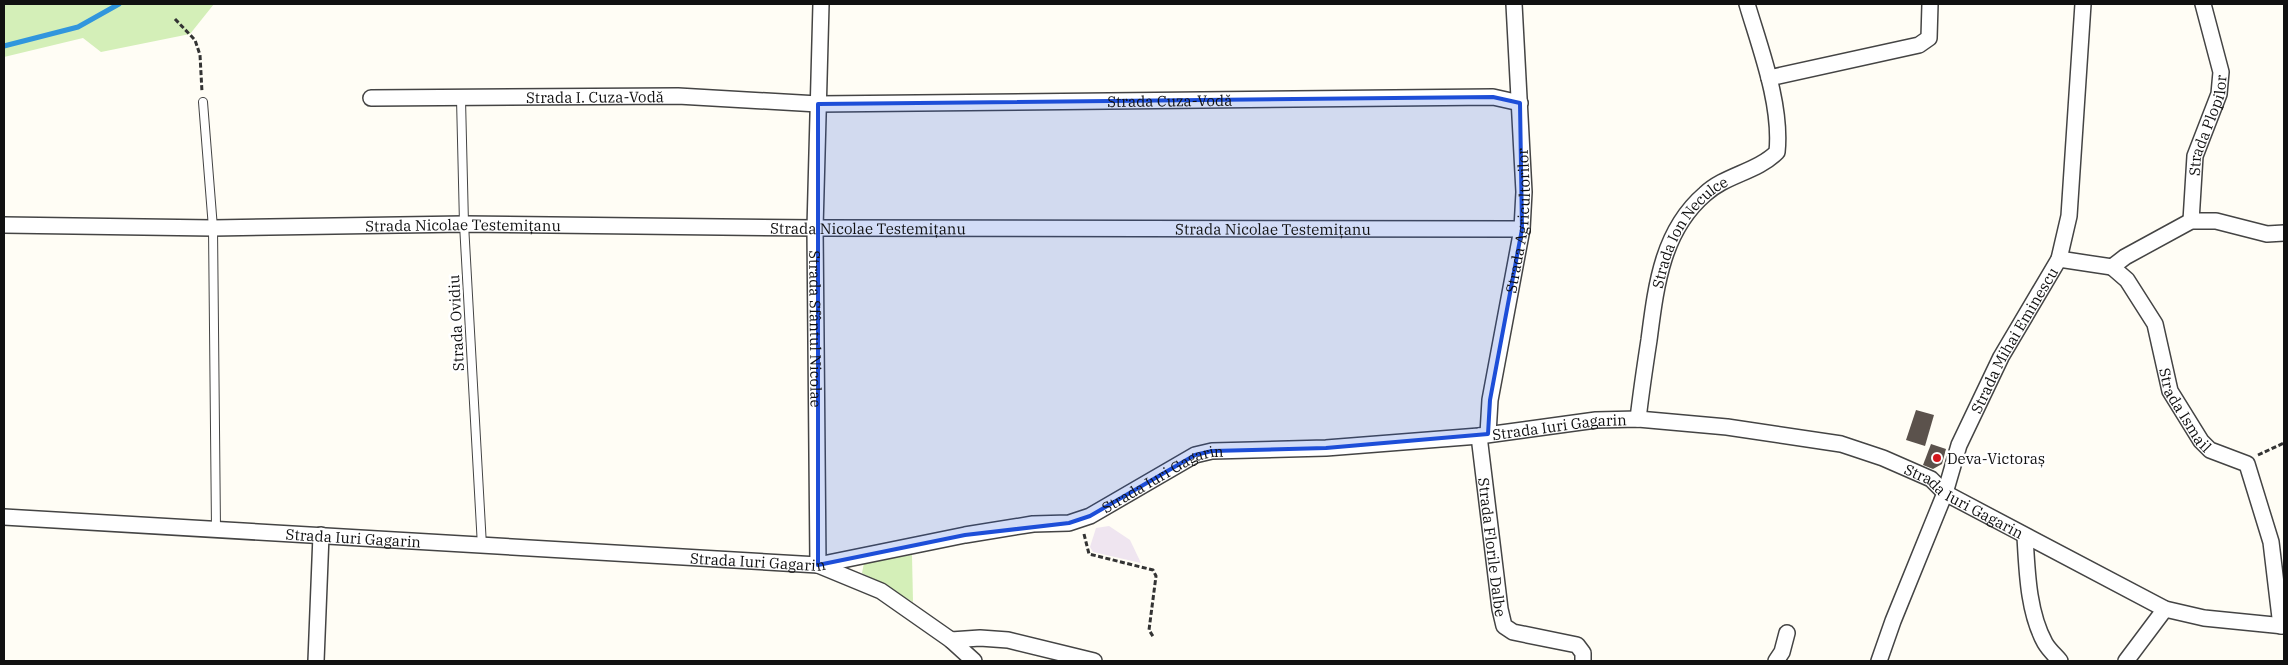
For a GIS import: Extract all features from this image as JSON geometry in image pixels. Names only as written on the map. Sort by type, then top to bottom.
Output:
[{"type":"street","name":"Strada Sfântul Nicolae","points":[[818,565],[815,228],[821,4]]},
{"type":"street","name":"Strada Agricultorilor","points":[[1483,435],[1522,230],[1524,192],[1514,4]]},
{"type":"street","name":"Strada Ion Neculce","points":[[1638,419],[1655,292],[1662,260],[1674,230],[1689,208],[1707,191],[1767,161],[1777,152],[1778,138],[1770,78],[1747,4]]},
{"type":"street","points":[[1770,78],[1919,45],[1929,38],[1930,4]]},
{"type":"street","name":"Strada Mihai Eminescu","points":[[1879,661],[1893,621],[1945,493],[1959,445],[2001,357],[2059,259],[2069,216],[2083,4]]},
{"type":"street","name":"Strada Plopilor","points":[[2191,220],[2194,156],[2219,94],[2221,72],[2203,4]]},
{"type":"street","name":"Strada I. Cuza-Vodă","points":[[372,98],[461,99],[678,96],[818,104]]},
{"type":"street","name":"Strada Cuza-Vodă","points":[[818,104],[1493,97],[1520,103]]},
{"type":"street","points":[[2059,259],[2112,267],[2125,256],[2191,220],[2216,221],[2267,234],[2284,233]]},
{"type":"street","name":"Strada Nicolae Testemițanu","points":[[4,225],[213,228],[464,224],[815,228],[1522,230]]},
{"type":"street","name":"Strada Ismail","points":[[2112,267],[2127,280],[2155,324],[2170,391],[2201,441],[2210,450],[2247,464]]},
{"type":"street","name":"Strada Iuri Gagarin","points":[[4,517],[818,565],[965,535],[1033,524],[1069,523],[1082,519],[1195,455],[1212,451],[1326,448],[1483,435],[1596,420],[1638,419],[1727,427],[1841,444],[1883,458],[1931,478],[1945,493],[2165,609],[2204,618],[2283,626]]},
{"type":"street","name":"Strada Florile Dalbe","points":[[1483,435],[1500,609],[1504,626],[1513,632],[1577,645],[1583,653],[1583,661]]},
{"type":"street","points":[[2247,464],[2271,542],[2283,626]]},
{"type":"street","points":[[316,661],[321,536]]},
{"type":"street","points":[[2025,536],[2028,584],[2038,627],[2046,645],[2060,661]]},
{"type":"street","points":[[818,565],[881,591],[952,640],[974,661]]},
{"type":"street","points":[[2126,661],[2165,609]]},
{"type":"street","points":[[1776,661],[1782,652],[1787,633]]},
{"type":"street","points":[[952,640],[980,638],[1008,640],[1094,661]]},
{"type":"lane","name":"Strada Ovidiu","points":[[461,99],[464,224],[482,546]]},
{"type":"lane","points":[[203,102],[213,228],[216,529]]},
{"type":"path","points":[[174,19],[195,40],[200,55],[203,102]]},
{"type":"path","points":[[2247,464],[2261,452],[2284,442]]},
{"type":"path","points":[[1082,519],[1087,550],[1090,554],[1153,570],[1156,576],[1149,630],[1154,638]]},
{"type":"highlighted area","points":[[1493,97],[1520,103],[1522,229],[1490,400],[1488,434],[1326,448],[1212,451],[1195,455],[1090,516],[1069,523],[965,535],[818,565],[818,104]]},
{"type":"shaded area","points":[[1109,526],[1130,540],[1141,563],[1093,552],[1090,547],[1096,528]]},
{"type":"green space","points":[[4,4],[214,4],[190,34],[101,52],[83,38],[4,57]]},
{"type":"green space","points":[[912,555],[913,602],[862,573],[864,563]]},
{"type":"building","points":[[1916,410],[1934,415],[1925,446],[1906,440]]},
{"type":"building","points":[[1931,444],[1946,449],[1942,464],[1933,469],[1923,465]]},
{"type":"waterway","points":[[4,46],[78,27],[119,4]]},
{"type":"place","name":"Deva-Victoraș","points":[[1937,458]]}]
